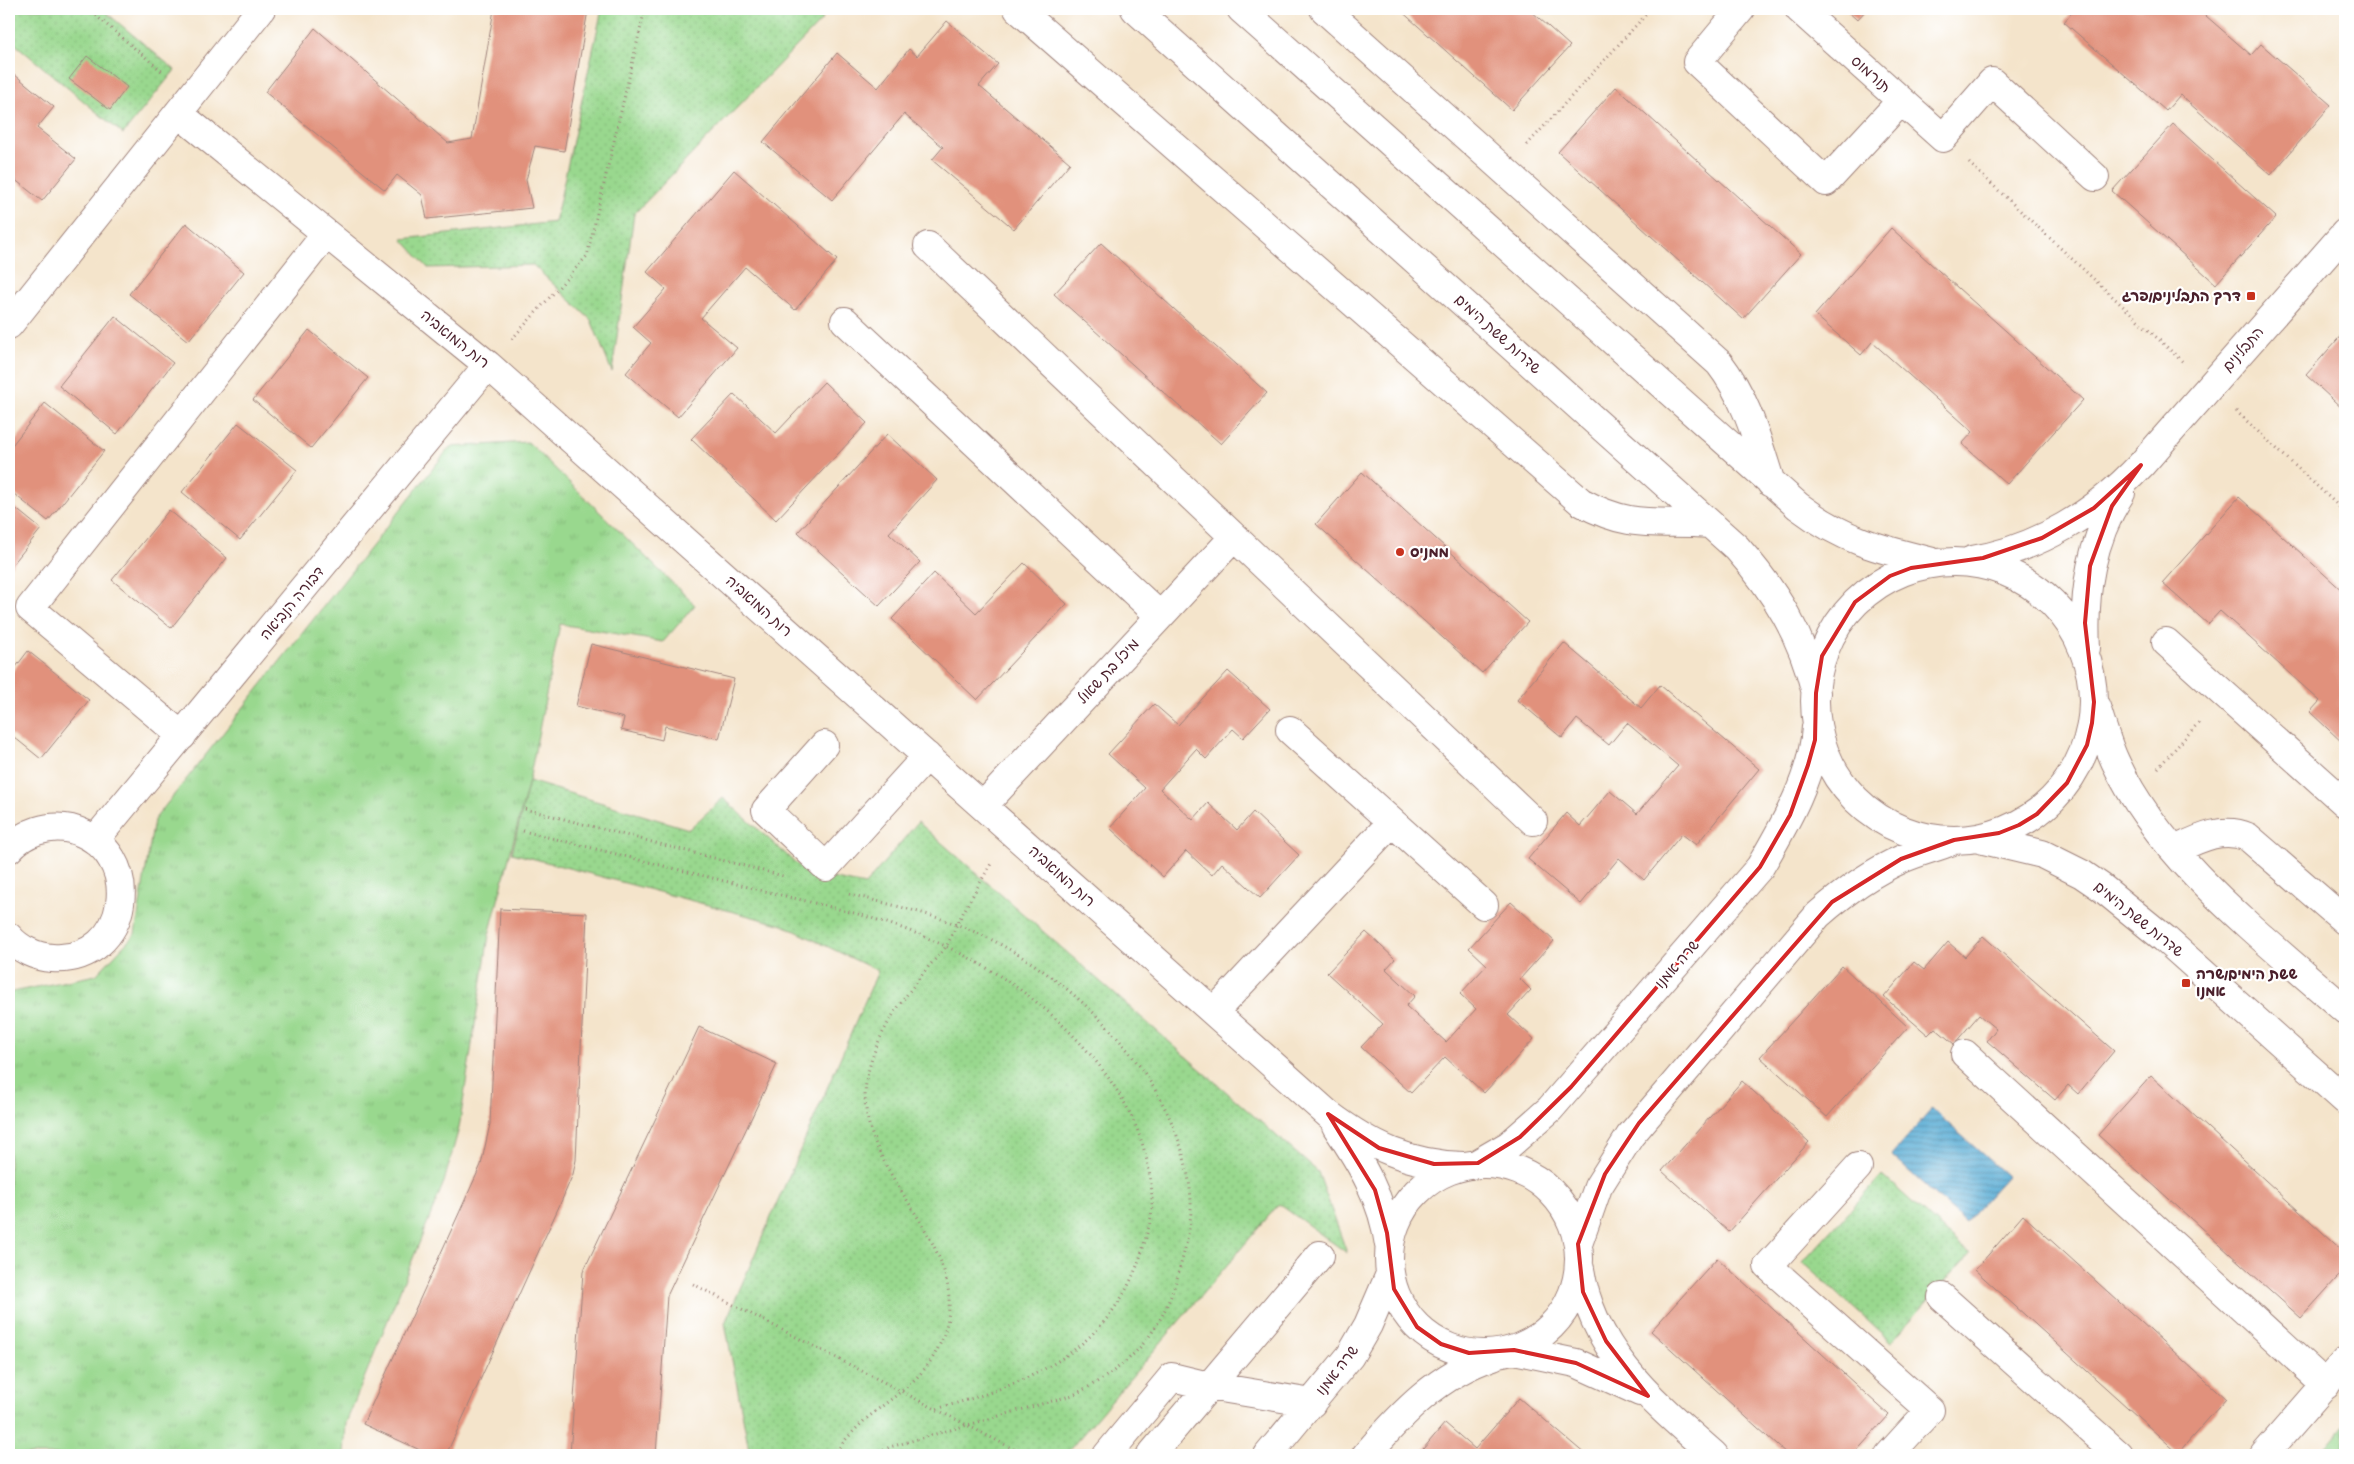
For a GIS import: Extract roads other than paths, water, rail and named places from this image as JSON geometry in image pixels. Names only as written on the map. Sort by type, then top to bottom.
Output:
[{"type":"street","points":[[9,325],[261,9]]},
{"type":"street","points":[[1018,9],[1581,502],[1608,516],[1627,521],[1645,524],[1710,524]]},
{"type":"street","name":"שדרות ששת הימים","points":[[1135,9],[1737,548],[1776,595],[1797,636],[1811,673],[1816,693]]},
{"type":"street","points":[[1241,9],[1771,483],[1813,518],[1844,535],[1876,548],[1933,562]]},
{"type":"street","points":[[1324,9],[1719,363],[1743,399],[1771,483]]},
{"type":"street","points":[[1741,9],[1696,62],[1826,182],[1902,101]]},
{"type":"street","name":"תורמוס","points":[[1799,9],[1942,138],[1992,82],[2095,177]]},
{"type":"street","name":"רות המואביה","points":[[184,105],[326,234],[488,365],[1328,1114],[1366,1141],[1420,1162],[1471,1165],[1491,1163],[1514,1169],[1540,1182],[1560,1203],[1568,1215],[1578,1252]]},
{"type":"street","name":"התבלינים","points":[[1963,561],[2003,552],[2060,529],[2110,495],[2141,465],[2345,233]]},
{"type":"street","points":[[182,736],[30,608],[326,234]]},
{"type":"street","points":[[928,246],[1533,821]]},
{"type":"street","points":[[845,320],[1160,616]]},
{"type":"street","name":"דבורה הנביאה","points":[[95,840],[488,365]]},
{"type":"street","name":"התבלינים","points":[[2087,657],[2085,604],[2090,566],[2095,546],[2112,506],[2141,465]]},
{"type":"street","name":"מיכל בת שאול","points":[[983,806],[1234,537]]},
{"type":"street","points":[[1817,723],[1816,693],[1822,656],[1827,643],[1842,618],[1855,602],[1890,576],[1933,562],[1963,561],[1998,568],[2018,576],[2036,588],[2066,618],[2078,636],[2087,657],[2094,702],[2116,762],[2134,795],[2175,850],[2235,912],[2345,1010]]},
{"type":"street","points":[[2166,642],[2345,803]]},
{"type":"street","points":[[1366,1455],[1401,1415],[1440,1383],[1470,1364],[1507,1352],[1540,1336],[1561,1316],[1574,1289],[1578,1252],[1598,1187],[1630,1136],[1818,915],[1847,891],[1875,872],[1901,859],[1965,839],[1998,833],[2019,825],[2037,814],[2053,799],[2078,764],[2092,723],[2094,702]]},
{"type":"street","name":"שדרות ששת הימים","points":[[1817,723],[1822,745],[1842,784],[1856,800],[1890,825],[1911,834],[1965,839],[2042,854],[2082,874],[2101,887],[2164,939],[2345,1100]]},
{"type":"street","name":"שרה אמנו","points":[[1268,1455],[1357,1346],[1390,1263],[1397,1222],[1407,1204],[1417,1192],[1440,1175],[1471,1165],[1509,1145],[1550,1109],[1760,867],[1796,802],[1816,740],[1817,723]]},
{"type":"street","points":[[1290,730],[1484,905]]},
{"type":"street","points":[[824,745],[766,810],[826,867],[927,756]]},
{"type":"street","points":[[9,820],[25,826],[77,831],[95,840],[115,863],[121,883],[121,904],[110,932],[87,951],[67,958],[42,956],[12,947]]},
{"type":"street","points":[[1214,1012],[1392,822]]},
{"type":"street","points":[[9,849],[27,835],[57,828]]},
{"type":"street","points":[[2175,850],[2217,834],[2233,832],[2248,837],[2345,921]]},
{"type":"street","points":[[1964,1054],[2326,1385]]},
{"type":"street","name":"רות המואביה","points":[[1328,1114],[1361,1164],[1374,1190],[1384,1218],[1394,1290],[1407,1316],[1428,1337],[1461,1352],[1507,1352]]},
{"type":"street","points":[[1858,1167],[1768,1266],[1930,1410],[1889,1455]]},
{"type":"street","points":[[1578,1252],[1583,1292],[1599,1329],[1613,1352],[1648,1396],[1714,1455]]},
{"type":"street","points":[[1151,1455],[1320,1254]]},
{"type":"street","points":[[1942,1297],[2119,1455]]},
{"type":"street","points":[[1507,1352],[1562,1359],[1590,1368],[1648,1396]]},
{"type":"street","points":[[2264,1455],[2345,1362]]},
{"type":"street","points":[[1107,1455],[1172,1377],[1209,1386],[1312,1403]]},
{"type":"water","points":[[1932,1109],[2007,1176],[1965,1222],[1891,1155]]},
{"type":"place","name":"דרך התבלינים/פרג","points":[[2251,296]]},
{"type":"place","name":"ממניס","points":[[1400,552]]},
{"type":"place","name":"ששת הימים/שרה אמנו","points":[[2186,983]]}]
